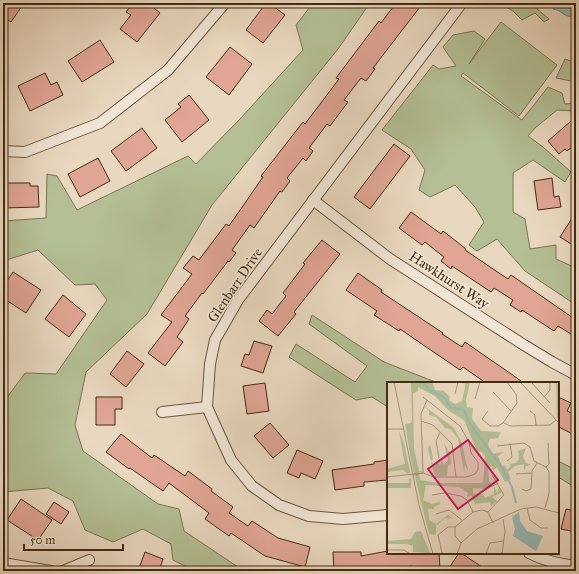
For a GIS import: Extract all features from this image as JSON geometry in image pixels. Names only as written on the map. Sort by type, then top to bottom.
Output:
[{"type":"street","points":[[3,151],[25,152],[100,122],[168,70],[225,3]]},
{"type":"street","name":"Glenbarr Drive","points":[[387,514],[343,519],[309,516],[279,505],[252,486],[231,460],[207,407],[210,364],[215,340],[238,300],[462,3]]},
{"type":"street","name":"Hawkhurst Way","points":[[313,200],[390,259],[535,352],[576,375]]},
{"type":"street","points":[[162,412],[207,407]]},
{"type":"street","points":[[531,554],[558,564],[576,566]]},
{"type":"street","points":[[63,571],[89,560]]},
{"type":"street","points":[[3,563],[51,571]]},
{"type":"green space","points":[[313,3],[370,3],[338,49],[212,205],[147,314],[86,372],[75,425],[83,451],[158,504],[179,509],[184,531],[244,571],[186,571],[187,567],[173,560],[171,544],[143,529],[113,542],[85,530],[73,501],[48,488],[3,492],[3,403],[25,373],[56,374],[107,300],[95,284],[75,285],[38,250],[3,261],[3,221],[46,218],[47,174],[57,176],[77,210],[188,156],[196,164],[239,120],[303,50],[296,25]]},
{"type":"green space","points":[[499,3],[536,3],[536,8],[549,19],[544,22],[535,13],[522,20],[513,11]]},
{"type":"green space","points":[[501,22],[557,65],[519,116],[463,73],[461,76],[522,120],[548,87],[562,93],[565,104],[576,103],[576,114],[573,111],[557,110],[535,128],[528,136],[571,172],[565,182],[533,160],[513,173],[513,212],[525,219],[530,249],[556,245],[556,259],[576,268],[576,305],[525,271],[497,239],[477,251],[469,245],[484,222],[475,207],[455,185],[430,197],[419,190],[425,170],[411,149],[382,130],[433,65],[439,69],[456,66],[443,47],[453,35],[474,31],[485,39],[469,64]]},
{"type":"green space","points":[[565,59],[576,63],[576,82],[556,78]]},
{"type":"green space","points":[[312,315],[384,362],[435,382],[387,382],[387,406],[372,397],[356,400],[289,357],[296,344],[355,382],[367,366],[309,324]]},
{"type":"green space","points":[[559,462],[576,470],[576,488],[559,478]]},
{"type":"water","points":[[554,3],[576,3],[576,14],[572,17],[553,9]]},
{"type":"building","points":[[3,3],[24,3],[11,22],[3,17]]},
{"type":"building","points":[[133,3],[138,3],[143,7],[148,3],[160,13],[137,42],[120,29],[131,15],[126,12]]},
{"type":"building","points":[[266,3],[269,3],[285,15],[263,43],[246,30]]},
{"type":"building","points":[[396,3],[423,3],[373,68],[375,69],[366,81],[361,78],[344,100],[348,102],[330,126],[327,124],[309,148],[313,151],[306,161],[303,158],[287,178],[290,181],[282,192],[280,191],[254,228],[250,225],[232,250],[236,253],[229,262],[228,261],[203,294],[202,293],[185,316],[189,319],[177,337],[183,342],[165,366],[148,353],[172,322],[161,315],[192,274],[183,268],[193,256],[199,260],[226,224],[229,226],[263,177],[261,176],[303,122],[305,124],[339,79],[336,78],[379,21],[381,23]]},
{"type":"building","points":[[100,40],[114,62],[82,82],[68,61]]},
{"type":"building","points":[[230,47],[252,64],[229,95],[206,77]]},
{"type":"building","points":[[45,73],[51,85],[57,82],[63,95],[30,111],[18,86]]},
{"type":"building","points":[[189,95],[209,120],[182,142],[165,120],[181,107],[178,104]]},
{"type":"building","points":[[571,121],[576,127],[576,144],[567,151],[565,149],[559,154],[548,141]]},
{"type":"building","points":[[142,128],[157,148],[126,171],[111,151]]},
{"type":"building","points":[[394,144],[410,156],[370,209],[354,197]]},
{"type":"building","points":[[98,158],[110,181],[80,197],[68,174]]},
{"type":"building","points":[[552,178],[554,197],[559,196],[561,207],[538,210],[534,181]]},
{"type":"building","points":[[3,183],[30,183],[30,186],[38,186],[39,207],[3,208]]},
{"type":"building","points":[[411,212],[441,234],[443,231],[466,249],[465,250],[508,279],[511,275],[576,320],[576,337],[558,326],[554,331],[522,310],[521,312],[510,305],[513,300],[494,288],[491,292],[452,266],[451,269],[441,261],[444,257],[425,242],[422,245],[399,228]]},
{"type":"building","points":[[576,212],[576,247],[560,237]]},
{"type":"building","points":[[322,240],[340,254],[294,312],[296,314],[278,336],[259,321],[267,310],[272,314],[286,296],[283,293],[305,264],[303,263]]},
{"type":"building","points":[[13,272],[41,290],[26,313],[3,298],[3,287]]},
{"type":"building","points":[[358,273],[382,290],[381,292],[443,333],[442,334],[462,347],[465,342],[523,382],[485,382],[463,367],[460,370],[400,329],[399,331],[374,315],[377,311],[346,290]]},
{"type":"building","points":[[63,295],[86,314],[69,337],[45,319]]},
{"type":"building","points":[[254,341],[272,346],[263,373],[241,366],[245,354],[249,355]]},
{"type":"building","points":[[127,351],[144,364],[126,387],[110,374]]},
{"type":"building","points":[[265,383],[269,411],[247,414],[243,386]]},
{"type":"building","points":[[96,397],[122,397],[122,409],[115,409],[115,425],[96,425]]},
{"type":"building","points":[[559,397],[571,403],[567,411],[576,415],[576,436],[559,427]]},
{"type":"building","points":[[270,423],[289,445],[273,458],[254,436]]},
{"type":"building","points":[[121,434],[152,458],[154,455],[185,476],[188,471],[212,489],[211,491],[233,507],[229,513],[248,526],[252,521],[278,538],[310,547],[305,567],[265,556],[231,533],[229,536],[205,519],[209,513],[169,483],[163,491],[130,468],[129,469],[106,452]]},
{"type":"building","points":[[297,450],[323,461],[315,479],[301,473],[299,478],[287,473]]},
{"type":"building","points":[[387,460],[387,480],[364,482],[364,486],[335,490],[332,470],[374,464],[374,462]]},
{"type":"building","points":[[21,499],[52,520],[38,540],[7,520]]},
{"type":"building","points":[[54,502],[69,512],[61,524],[46,514]]},
{"type":"building","points":[[566,509],[576,511],[576,532],[561,529]]},
{"type":"building","points":[[387,551],[387,554],[439,554],[440,569],[412,571],[412,566],[385,571],[334,571],[333,552],[361,552],[361,556]]},
{"type":"building","points":[[145,552],[163,559],[159,571],[138,571]]},
{"type":"building","points":[[458,554],[462,554],[488,571],[447,571]]}]
